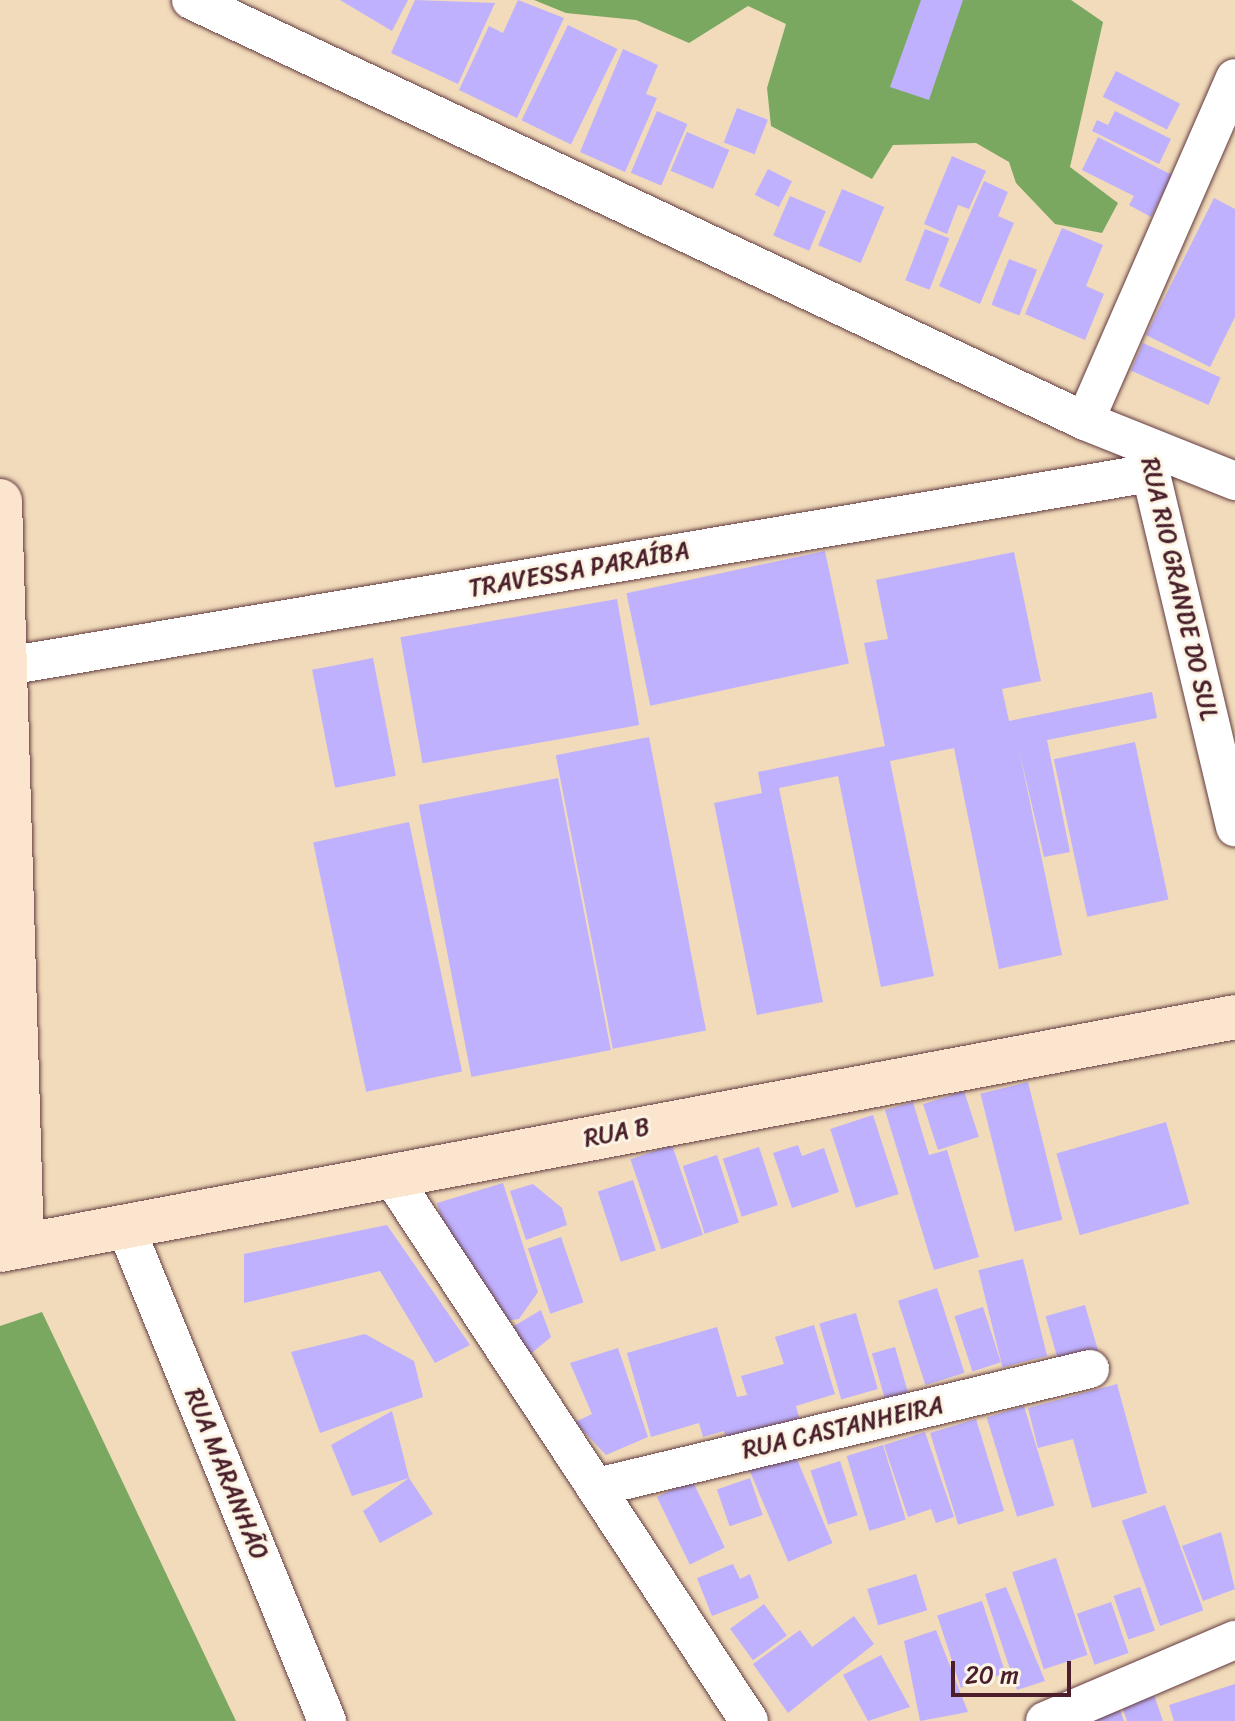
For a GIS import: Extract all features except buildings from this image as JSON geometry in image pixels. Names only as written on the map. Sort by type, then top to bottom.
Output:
[{"type":"street","points":[[191,0],[1085,421],[1148,459],[1235,481]]},
{"type":"street","points":[[1085,421],[1235,78]]},
{"type":"street","name":"TRAVESSA PARAÍBA","points":[[7,666],[1148,459]]},
{"type":"street","name":"RUA RIO GRANDE DO SUL","points":[[1148,459],[1235,827]]},
{"type":"street","points":[[0,501],[7,666],[11,1248]]},
{"type":"street","name":"RUA B","points":[[11,1248],[1235,1017]]},
{"type":"street","points":[[391,1176],[749,1721]]},
{"type":"street","name":"RUA MARANHÃO","points":[[125,1226],[327,1721]]},
{"type":"street","name":"RUA CASTANHEIRA","points":[[597,1487],[1090,1369]]},
{"type":"street","points":[[1045,1721],[1235,1640]]},
{"type":"green space","points":[[534,0],[1071,0],[1103,22],[1070,167],[1118,203],[1102,233],[1055,224],[1016,183],[1009,162],[976,143],[893,145],[872,179],[771,126],[767,88],[786,24],[748,6],[689,43],[636,20],[566,13]]},
{"type":"green space","points":[[42,1312],[236,1721],[0,1721],[0,1326]]}]
